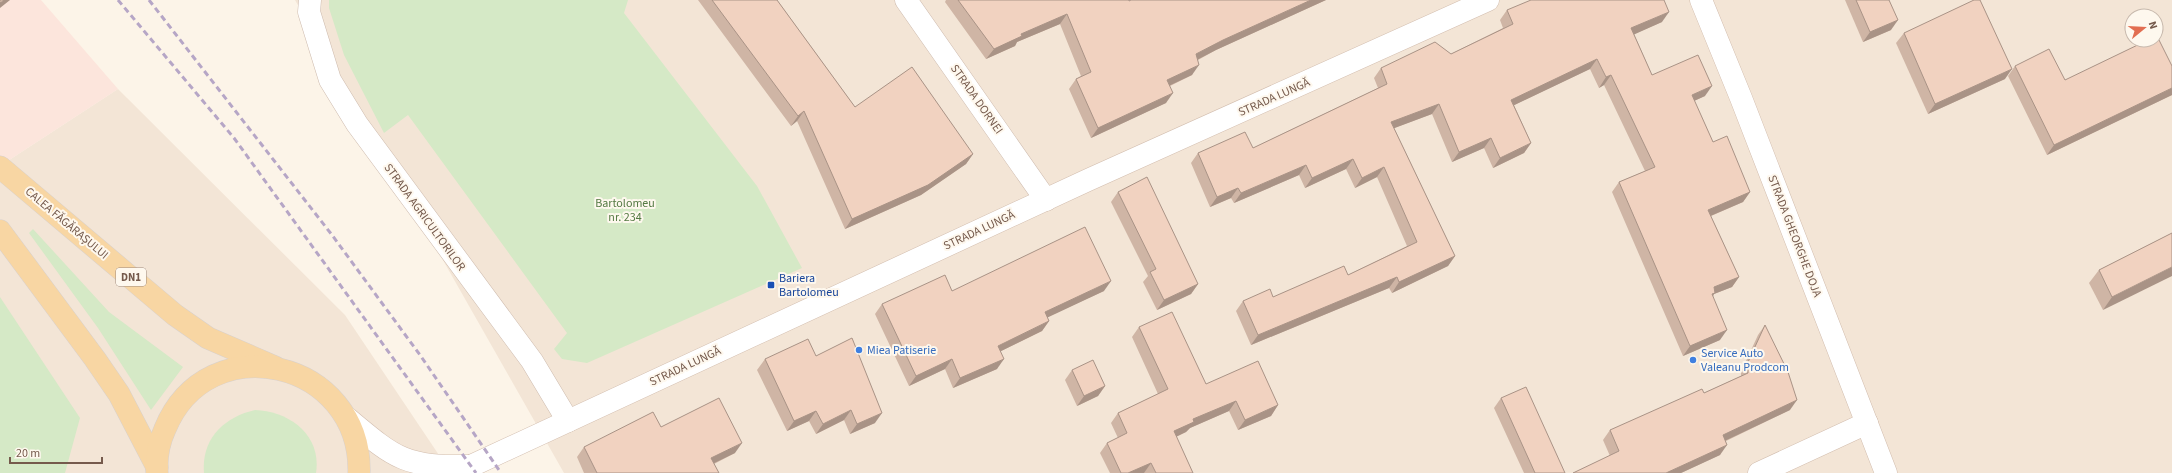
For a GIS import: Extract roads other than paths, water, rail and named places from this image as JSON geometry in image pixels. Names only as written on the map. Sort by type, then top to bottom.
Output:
[{"type":"main road","name":"STRADA DORNEI","points":[[906,0],[1046,200]]},
{"type":"main road","name":"STRADA LUNGĂ","points":[[347,418],[381,447],[400,458],[418,464],[466,470],[568,421],[1046,200],[1488,0]]},
{"type":"main road","name":"STRADA GHEORGHE DOJA","points":[[1701,0],[1886,473]]},
{"type":"main road","name":"STRADA AGRICULTORILOR","points":[[307,4],[330,80],[357,124],[532,361],[568,421]]},
{"type":"main road","name":"CALEA FĂGĂRAȘULUI","points":[[0,167],[175,315],[208,338],[275,367]]},
{"type":"main road","name":"DN1","points":[[0,231],[99,365],[118,394],[157,470]]},
{"type":"main road","name":"DN1","points":[[157,470],[160,442],[169,418],[188,394],[203,382],[226,371],[250,366],[275,367],[304,377],[328,394],[347,418],[355,438],[359,460],[359,473]]},
{"type":"main road","points":[[1759,473],[1867,423]]},
{"type":"railway","points":[[118,0],[234,138],[476,473]]},
{"type":"railway","points":[[149,0],[332,235],[420,355],[501,473]]},
{"type":"place","name":"Bariera Bartolomeu","points":[[771,285]]},
{"type":"place","name":"Miea Patiserie","points":[[859,350]]},
{"type":"place","name":"Service Auto Valeanu Prodcom","points":[[1693,360]]},
{"type":"park label","name":"Bartolomeu nr. 234","points":[[625,210]]}]
